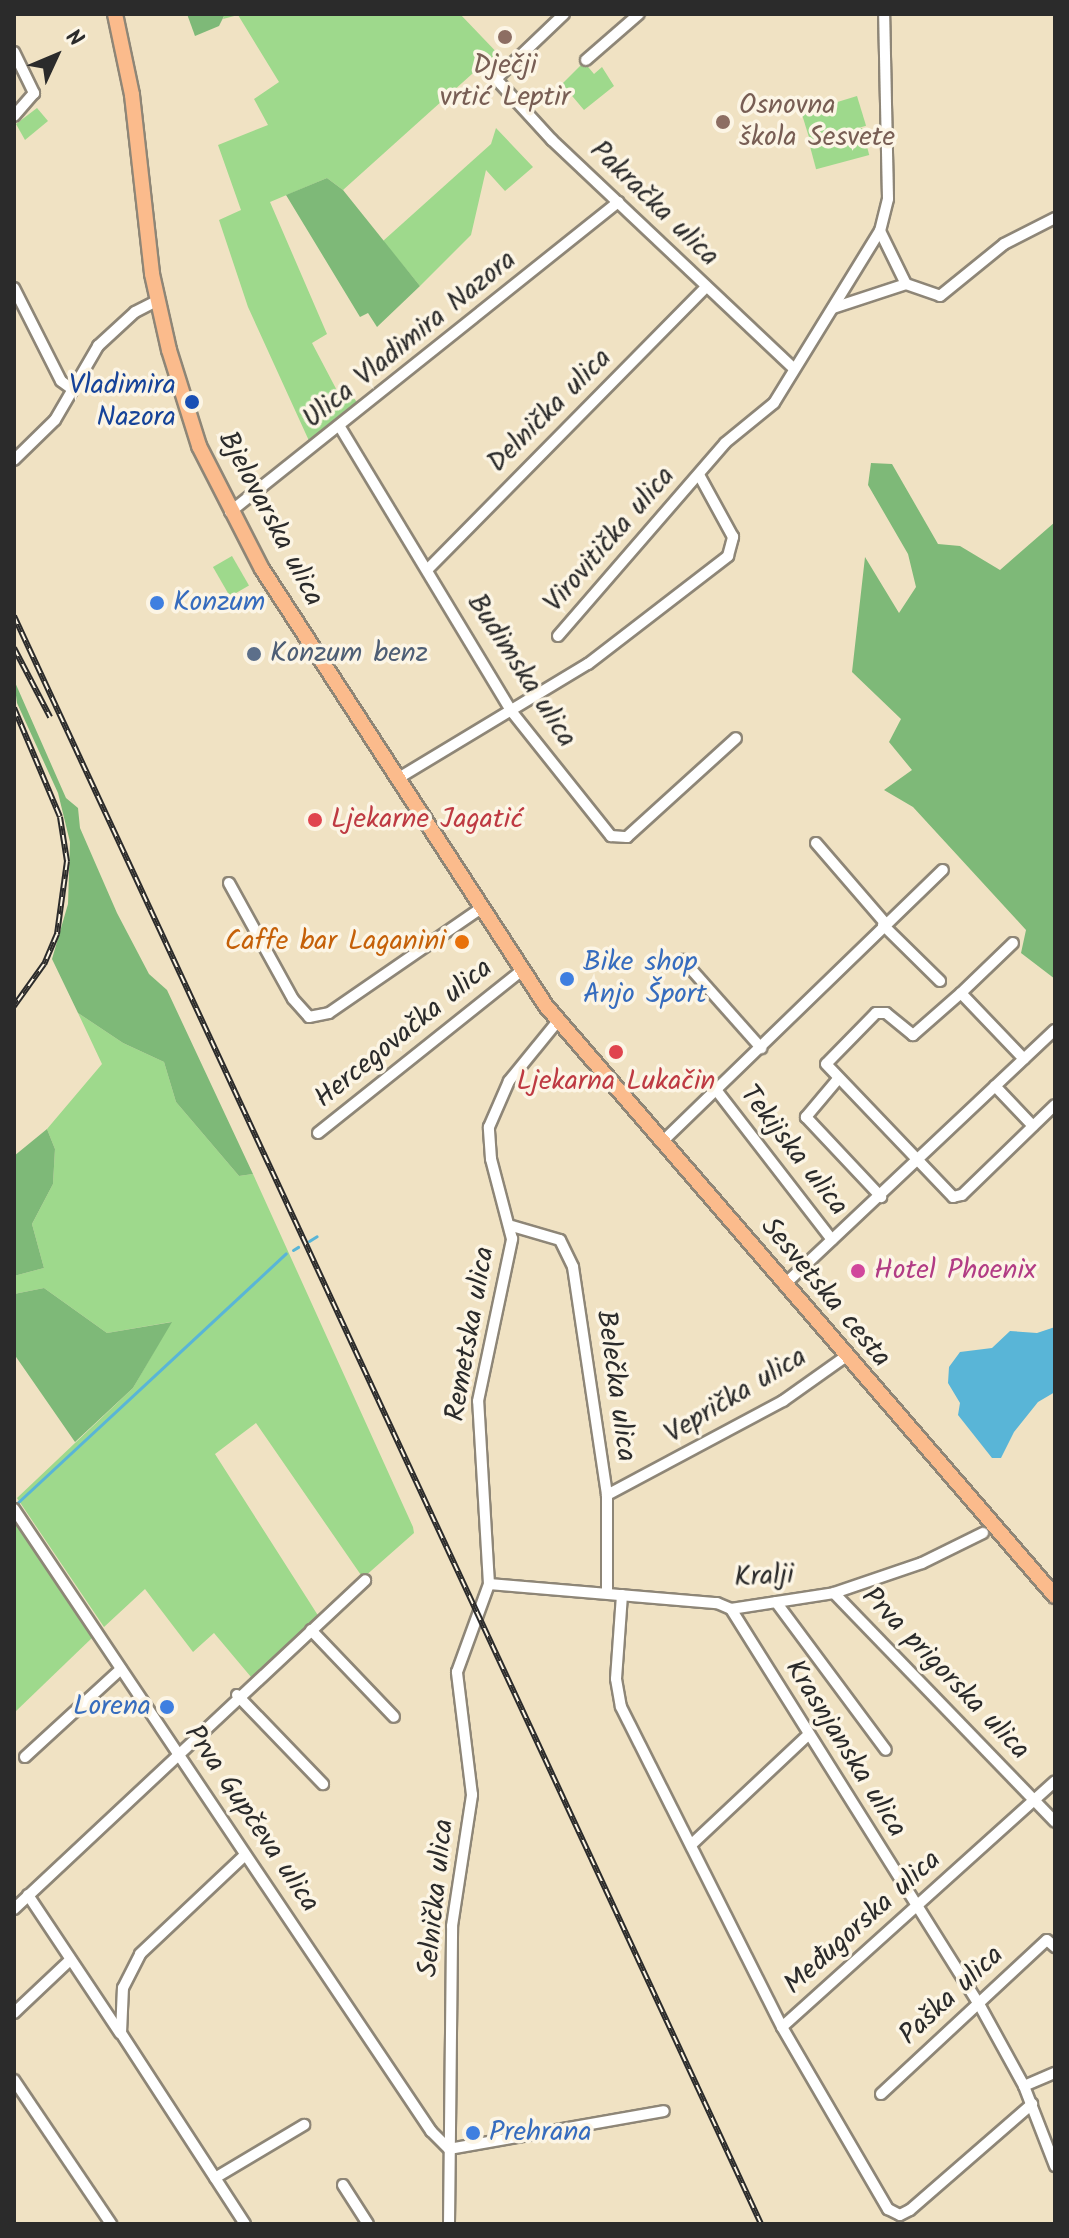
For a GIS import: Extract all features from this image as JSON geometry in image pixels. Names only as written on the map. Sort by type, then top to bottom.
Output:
[{"type":"main road","name":"Bjelovarska ulica","points":[[115,14],[132,95],[157,301],[188,416],[230,512],[402,776],[520,972],[558,1021]]},
{"type":"main road","name":"Sesvetska cesta","points":[[558,1021],[845,1357],[1055,1596]]},
{"type":"street","points":[[496,79],[564,14]]},
{"type":"street","points":[[586,60],[639,14]]},
{"type":"street","points":[[884,14],[888,199],[880,231],[906,284]]},
{"type":"street","points":[[14,52],[34,93],[14,116]]},
{"type":"street","name":"Pakračka ulica","points":[[486,68],[618,202],[794,369]]},
{"type":"street","name":"Ulica Vladimira Nazora","points":[[230,512],[618,202]]},
{"type":"street","points":[[833,308],[906,284],[940,296],[1004,244],[1055,218]]},
{"type":"street","name":"Virovitička ulica","points":[[558,636],[725,443],[774,403],[880,231]]},
{"type":"street","name":"Delnička ulica","points":[[429,568],[706,287]]},
{"type":"street","points":[[14,288],[61,381],[72,389]]},
{"type":"street","points":[[14,460],[40,438],[109,334],[157,301]]},
{"type":"street","name":"Budimska ulica","points":[[340,427],[429,568],[512,712],[614,838],[627,837],[736,738]]},
{"type":"street","points":[[402,776],[588,664],[728,556],[733,537],[699,475]]},
{"type":"street","points":[[816,843],[884,924],[940,981]]},
{"type":"street","name":"Tekijska ulica","points":[[662,1142],[943,870]]},
{"type":"street","points":[[229,883],[293,999],[309,1017],[329,1013],[480,909]]},
{"type":"street","points":[[1013,943],[913,1035],[886,1013],[876,1013],[827,1060],[838,1079],[916,1162],[958,1198],[1055,1105]]},
{"type":"street","name":"Tekijska ulica","points":[[683,960],[761,1048]]},
{"type":"street","name":"Hercegovačka ulica","points":[[318,1133],[520,972]]},
{"type":"street","points":[[961,993],[1024,1059]]},
{"type":"street","name":"Remetska ulica","points":[[489,1584],[478,1401],[512,1226],[491,1159],[492,1113],[509,1081],[558,1021]]},
{"type":"street","points":[[784,1285],[1055,1030]]},
{"type":"street","points":[[838,1079],[806,1117],[881,1197]]},
{"type":"street","points":[[995,1086],[1033,1126]]},
{"type":"street","name":"Tekijska ulica","points":[[717,1091],[832,1240]]},
{"type":"street","name":"Belečka ulica","points":[[512,1226],[560,1240],[573,1267],[607,1495],[607,1593]]},
{"type":"street","name":"Veprička ulica","points":[[607,1495],[783,1401],[845,1357]]},
{"type":"street","name":"Prva Gupčeva ulica","points":[[15,1511],[430,2131],[449,2149]]},
{"type":"street","name":"Kralji","points":[[489,1584],[717,1603],[731,1609],[834,1593],[922,1563],[983,1533]]},
{"type":"street","points":[[14,1909],[237,1695],[365,1580]]},
{"type":"street","name":"Selnička ulica","points":[[449,2224],[452,1926],[472,1786],[457,1672],[489,1584]]},
{"type":"street","name":"Prva prigorska ulica","points":[[834,1593],[1055,1822]]},
{"type":"street","points":[[622,1595],[617,1693],[782,2027]]},
{"type":"street","points":[[776,1602],[886,1750]]},
{"type":"street","name":"Krasnjanska ulica","points":[[731,1609],[916,1910],[979,2004],[1024,2086],[1055,2166]]},
{"type":"street","points":[[311,1630],[394,1717]]},
{"type":"street","points":[[25,1757],[121,1669]]},
{"type":"street","points":[[237,1695],[323,1784]]},
{"type":"street","points":[[692,1844],[808,1735]]},
{"type":"street","name":"Međugorska ulica","points":[[1032,2104],[910,2210],[897,2214],[885,2204],[782,2027],[916,1910],[1055,1781]]},
{"type":"street","points":[[121,2033],[123,1988],[140,1954],[245,1855]]},
{"type":"street","points":[[28,1895],[245,2224]]},
{"type":"street","name":"Paška ulica","points":[[881,2094],[1047,1940],[1055,1947]]},
{"type":"street","points":[[14,2013],[70,1960]]},
{"type":"street","points":[[1024,2086],[1055,2073]]},
{"type":"street","points":[[14,2080],[111,2224]]},
{"type":"street","points":[[449,2149],[664,2111]]},
{"type":"street","points":[[215,2178],[304,2125]]},
{"type":"street","points":[[343,2185],[368,2224]]},
{"type":"green space","points":[[187,14],[225,14],[219,26],[195,36]]},
{"type":"green space","points":[[225,14],[460,14],[504,60],[482,65],[343,190],[327,178],[270,202],[327,334],[312,343],[343,402],[354,398],[358,404],[310,443],[248,307],[219,220],[241,210],[218,145],[268,125],[254,99],[279,82],[238,15],[223,19]]},
{"type":"green space","points":[[584,62],[594,74],[602,67],[614,86],[584,110],[562,84]]},
{"type":"green space","points":[[857,96],[866,126],[811,143],[802,113]]},
{"type":"green space","points":[[37,108],[48,121],[25,140],[16,124]]},
{"type":"green space","points":[[496,128],[533,167],[505,191],[486,170],[471,235],[420,286],[383,241],[491,144]]},
{"type":"green space","points":[[862,128],[869,155],[816,169],[809,142]]},
{"type":"green space","points":[[327,178],[343,190],[420,286],[377,327],[368,313],[360,317],[286,195]]},
{"type":"green space","points":[[871,463],[892,464],[938,544],[960,546],[1000,570],[1055,522],[1055,979],[1021,953],[1026,930],[913,807],[884,790],[912,770],[889,742],[901,719],[852,672],[865,557],[899,613],[916,587],[908,554],[868,485]]},
{"type":"green space","points":[[232,556],[249,585],[230,596],[213,567]]},
{"type":"green space","points":[[14,680],[66,798],[78,808],[80,828],[117,913],[149,974],[167,990],[253,1174],[239,1176],[176,1102],[164,1062],[123,1043],[78,1013],[52,959],[68,904],[70,842],[58,793],[17,703]]},
{"type":"green space","points":[[78,1013],[123,1043],[164,1062],[176,1102],[239,1176],[253,1174],[413,1527],[414,1533],[363,1578],[256,1423],[215,1454],[319,1617],[251,1677],[214,1633],[193,1652],[145,1589],[104,1627],[17,1498],[133,1388],[171,1322],[107,1333],[44,1288],[14,1294],[14,1276],[44,1268],[32,1224],[53,1184],[55,1149],[47,1129],[102,1064]]},
{"type":"green space","points":[[47,1129],[55,1149],[53,1184],[32,1224],[44,1268],[14,1276],[14,1156]]},
{"type":"green space","points":[[44,1288],[107,1333],[172,1322],[133,1388],[75,1442],[14,1354],[14,1294]]},
{"type":"green space","points":[[14,1518],[94,1636],[14,1713]]},
{"type":"water","points":[[1055,1327],[1055,1392],[1038,1402],[1014,1432],[1001,1458],[992,1458],[958,1415],[960,1403],[948,1383],[949,1367],[960,1352],[992,1348],[1010,1331],[1037,1333]]},
{"type":"waterway","points":[[309,1241],[317,1236]]},
{"type":"waterway","points":[[293,1250],[298,1247]]},
{"type":"waterway","points":[[14,1506],[286,1253]]},
{"type":"railway","points":[[14,616],[761,2224]]},
{"type":"railway","points":[[14,648],[50,717]]},
{"type":"railway","points":[[14,708],[60,817],[67,861],[57,934],[44,964],[14,1006]]},
{"type":"place","name":"Dječji vrtić Leptir","points":[[505,37]]},
{"type":"place","name":"Osnovna škola Sesvete","points":[[723,122]]},
{"type":"place","name":"Vladimira Nazora","points":[[192,402]]},
{"type":"place","name":"Konzum","points":[[157,603]]},
{"type":"place","name":"Konzum benz","points":[[254,654]]},
{"type":"place","name":"Ljekarne Jagatić","points":[[315,820]]},
{"type":"place","name":"Caffe bar Laganini","points":[[462,942]]},
{"type":"place","name":"Bike shop Anjo Šport","points":[[567,979]]},
{"type":"place","name":"Ljekarna Lukačin","points":[[616,1052]]},
{"type":"place","name":"Hotel Phoenix","points":[[858,1271]]},
{"type":"place","name":"Lorena","points":[[167,1707]]},
{"type":"place","name":"Prehrana","points":[[473,2133]]}]
